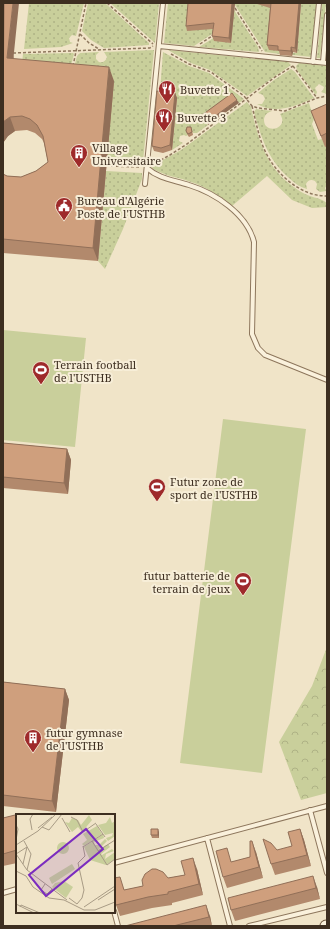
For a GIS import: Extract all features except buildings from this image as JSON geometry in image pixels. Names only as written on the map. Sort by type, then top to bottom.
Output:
[{"type":"lane","points":[[145,184],[163,3]]},
{"type":"lane","points":[[313,62],[319,3]]},
{"type":"lane","points":[[159,46],[325,62],[327,15]]},
{"type":"lane","points":[[147,168],[156,176],[190,185],[207,192],[223,202],[241,219],[251,233],[254,242],[252,334],[255,343],[261,352],[269,358],[327,380]]},
{"type":"lane","points":[[115,863],[327,806]]},
{"type":"lane","points":[[310,810],[327,873]]},
{"type":"lane","points":[[206,838],[230,926]]},
{"type":"lane","points":[[3,893],[16,889]]},
{"type":"lane","points":[[249,926],[327,907]]},
{"type":"lane","points":[[115,913],[118,926]]},
{"type":"path","points":[[73,66],[86,3]]},
{"type":"path","points":[[10,53],[150,48],[154,46],[107,3]]},
{"type":"path","points":[[235,8],[262,51],[262,57]]},
{"type":"path","points":[[80,34],[89,43],[101,50]]},
{"type":"path","points":[[190,50],[215,35]]},
{"type":"path","points":[[159,46],[180,60],[208,70],[247,99],[252,106],[261,140],[272,163],[286,178],[299,188],[313,194],[326,196]]},
{"type":"path","points":[[294,60],[293,66],[317,98]]},
{"type":"path","points":[[106,166],[147,168],[181,148],[275,77],[293,66]]},
{"type":"path","points":[[252,106],[284,111],[317,98],[327,96]]},
{"type":"green space","points":[[29,3],[84,3],[76,36],[72,35],[69,38],[70,42],[73,43],[61,47],[24,49]]},
{"type":"green space","points":[[88,3],[105,3],[149,43],[149,45],[104,48],[91,40],[82,31]]},
{"type":"green space","points":[[110,3],[159,3],[155,43]]},
{"type":"green space","points":[[168,3],[190,3],[215,28],[215,32],[194,46],[164,43]]},
{"type":"green space","points":[[235,3],[273,3],[280,54],[265,52]]},
{"type":"green space","points":[[301,3],[317,3],[312,57],[284,54],[284,52],[297,53]]},
{"type":"green space","points":[[322,3],[326,3],[320,58],[317,58]]},
{"type":"green space","points":[[234,10],[258,47],[259,52],[199,47],[215,37],[231,43]]},
{"type":"green space","points":[[154,50],[143,161],[107,158],[73,71],[77,56],[80,53],[99,52],[96,55],[96,59],[99,62],[102,62],[105,61],[107,57],[104,52]]},
{"type":"green space","points":[[168,50],[288,62],[291,65],[247,96],[210,70],[191,63]]},
{"type":"green space","points":[[163,52],[189,66],[209,73],[244,99],[239,103],[234,95],[234,106],[226,112],[224,109],[208,114],[202,119],[208,125],[197,133],[193,133],[191,130],[187,133],[188,135],[180,136],[179,141],[183,143],[172,150],[177,99],[163,96],[164,91],[160,91]]},
{"type":"green space","points":[[73,53],[68,77],[21,73],[23,54]]},
{"type":"green space","points":[[299,63],[327,66],[327,94],[321,92],[324,87],[319,84],[315,88],[317,92],[316,95],[297,70],[296,66]]},
{"type":"green space","points":[[291,69],[295,72],[314,98],[300,104],[278,109],[271,109],[257,104],[262,104],[265,99],[263,95],[258,93]]},
{"type":"green space","points":[[247,102],[251,107],[260,141],[276,171],[299,191],[327,203],[327,207],[312,208],[292,200],[267,176],[232,206],[218,195],[202,186],[161,173],[152,168],[154,165],[181,150]]},
{"type":"green space","points":[[309,103],[314,119],[312,124],[318,140],[322,139],[325,146],[327,146],[327,185],[325,188],[326,191],[320,192],[316,189],[317,184],[315,181],[311,180],[306,184],[307,189],[302,187],[291,180],[276,164],[266,148],[254,112],[256,109],[272,111],[266,114],[264,120],[265,125],[272,129],[276,128],[282,123],[280,114]]},
{"type":"green space","points":[[106,171],[142,173],[142,179],[123,229],[105,269],[98,261]]},
{"type":"green space","name":"Terrain football de l'USTHB","points":[[3,330],[86,338],[75,447],[3,440]]},
{"type":"green space","name":"futur batterie de terrain de jeux","points":[[223,419],[306,429],[262,773],[180,763]]},
{"type":"green space","points":[[327,647],[327,793],[301,800],[279,742],[312,686]]},
{"type":"place","name":"Buvette 1","points":[[167,104]]},
{"type":"place","name":"Buvette 3","points":[[164,132]]},
{"type":"place","name":"Village Universitaire","points":[[79,168]]},
{"type":"place","name":"Bureau d'Algérie Poste de l'USTHB","points":[[64,221]]},
{"type":"place","name":"Terrain football de l'USTHB","points":[[41,385]]},
{"type":"place","name":"Futur zone de sport de l'USTHB","points":[[157,502]]},
{"type":"place","name":"futur batterie de terrain de jeux","points":[[243,596]]},
{"type":"place","name":"futur gymnase de l'USTHB","points":[[33,753]]}]
